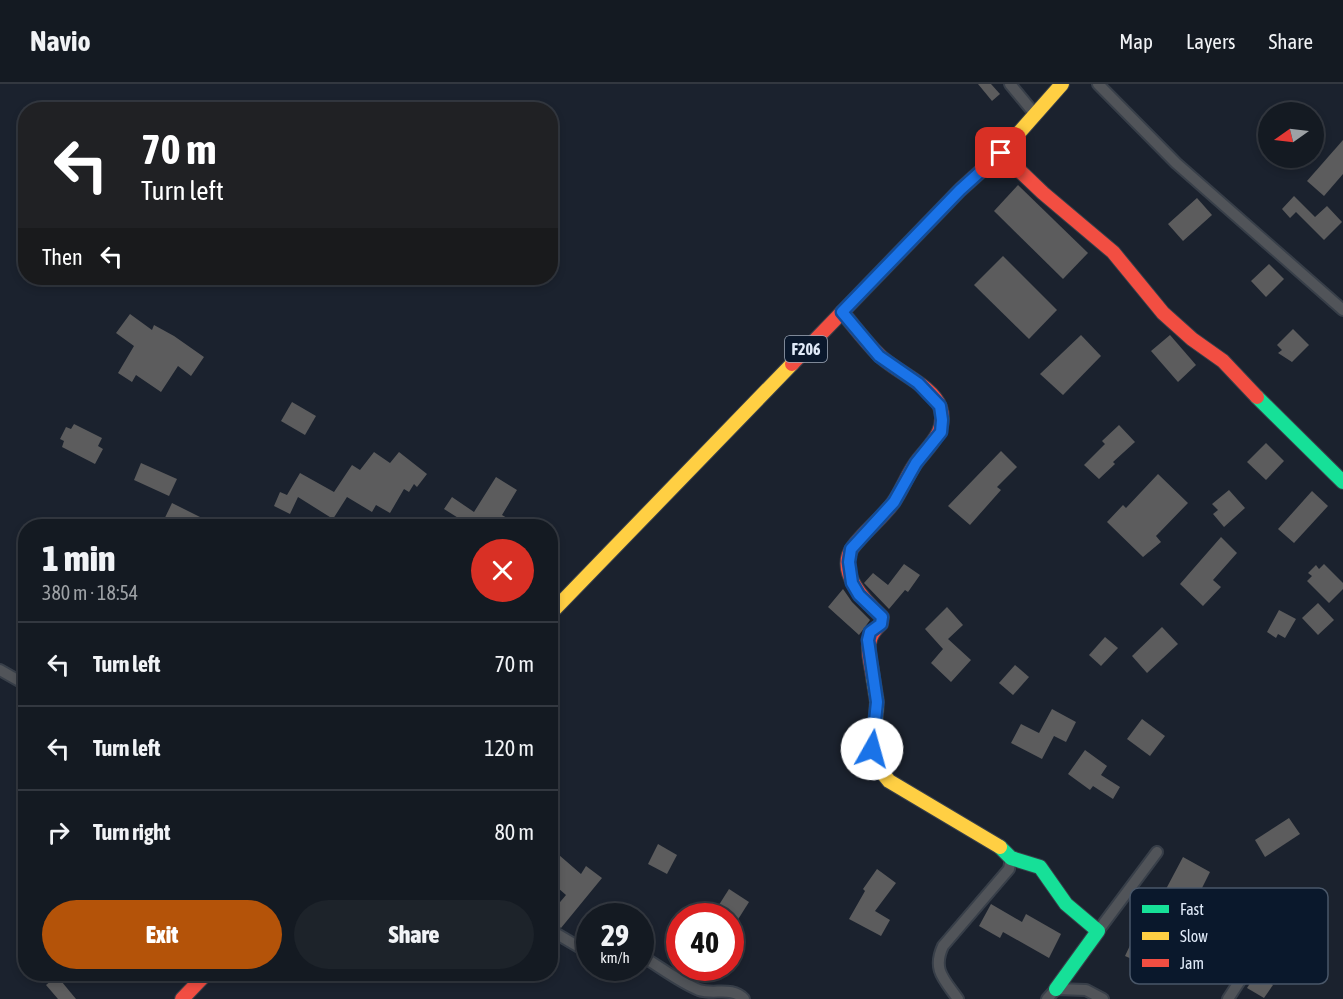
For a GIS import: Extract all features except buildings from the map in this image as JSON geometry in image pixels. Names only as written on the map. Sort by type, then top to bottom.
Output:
[{"type":"street","points":[[1010,84],[1034,113]]},
{"type":"street","name":"F206","points":[[558,606],[960,190],[1001,153],[1062,84]]},
{"type":"street","points":[[1098,84],[1176,163],[1343,310]]},
{"type":"street","points":[[1001,153],[1043,194],[1113,252],[1163,313],[1192,339],[1223,361],[1268,411],[1343,482]]},
{"type":"street","points":[[842,312],[879,356],[918,383],[940,406],[942,420],[941,432],[916,463],[894,502],[851,549],[849,562],[852,583],[859,595],[882,617],[881,624],[870,632],[868,640],[877,702],[872,760],[889,781],[1005,850],[1011,858],[1040,867],[1066,904],[1098,930]]},
{"type":"street","points":[[0,670],[18,680]]},
{"type":"street","points":[[1052,994],[1157,852]]},
{"type":"street","points":[[958,999],[937,967],[937,960],[943,946],[1009,869],[1011,858]]},
{"type":"street","points":[[558,935],[576,945]]},
{"type":"street","points":[[654,964],[696,989],[707,992],[735,992],[744,999]]},
{"type":"street","points":[[182,999],[199,981]]},
{"type":"street","points":[[1228,999],[1238,984]]},
{"type":"street","points":[[1052,994],[1086,990],[1102,999]]},
{"type":"traffic: fast","points":[[1257,397],[1343,482]]},
{"type":"traffic: fast","points":[[1000,847],[1011,858],[1040,867],[1066,904],[1098,931],[1056,989]]},
{"type":"traffic: slow","points":[[1002,152],[1062,84]]},
{"type":"traffic: slow","points":[[558,606],[792,364]]},
{"type":"traffic: slow","points":[[873,677],[877,702],[872,760],[889,781],[1000,847]]},
{"type":"traffic: jam","points":[[792,364],[960,190],[1002,152]]},
{"type":"traffic: jam","points":[[1001,153],[1043,193],[1113,252],[1163,313],[1192,339],[1223,361],[1257,397]]},
{"type":"traffic: jam","points":[[842,312],[878,354],[921,385],[936,399],[942,415],[937,436],[915,464],[893,503],[858,541],[848,557],[850,576],[855,586],[882,617],[881,624],[869,642],[873,677]]},
{"type":"traffic: jam","points":[[182,999],[199,981]]},
{"type":"route","points":[[872,749],[877,702],[867,650],[870,632],[881,624],[882,617],[859,595],[852,583],[849,562],[851,549],[858,538],[883,516],[894,502],[916,463],[941,432],[942,420],[940,406],[918,383],[879,356],[842,312],[960,190],[1001,153]]}]
